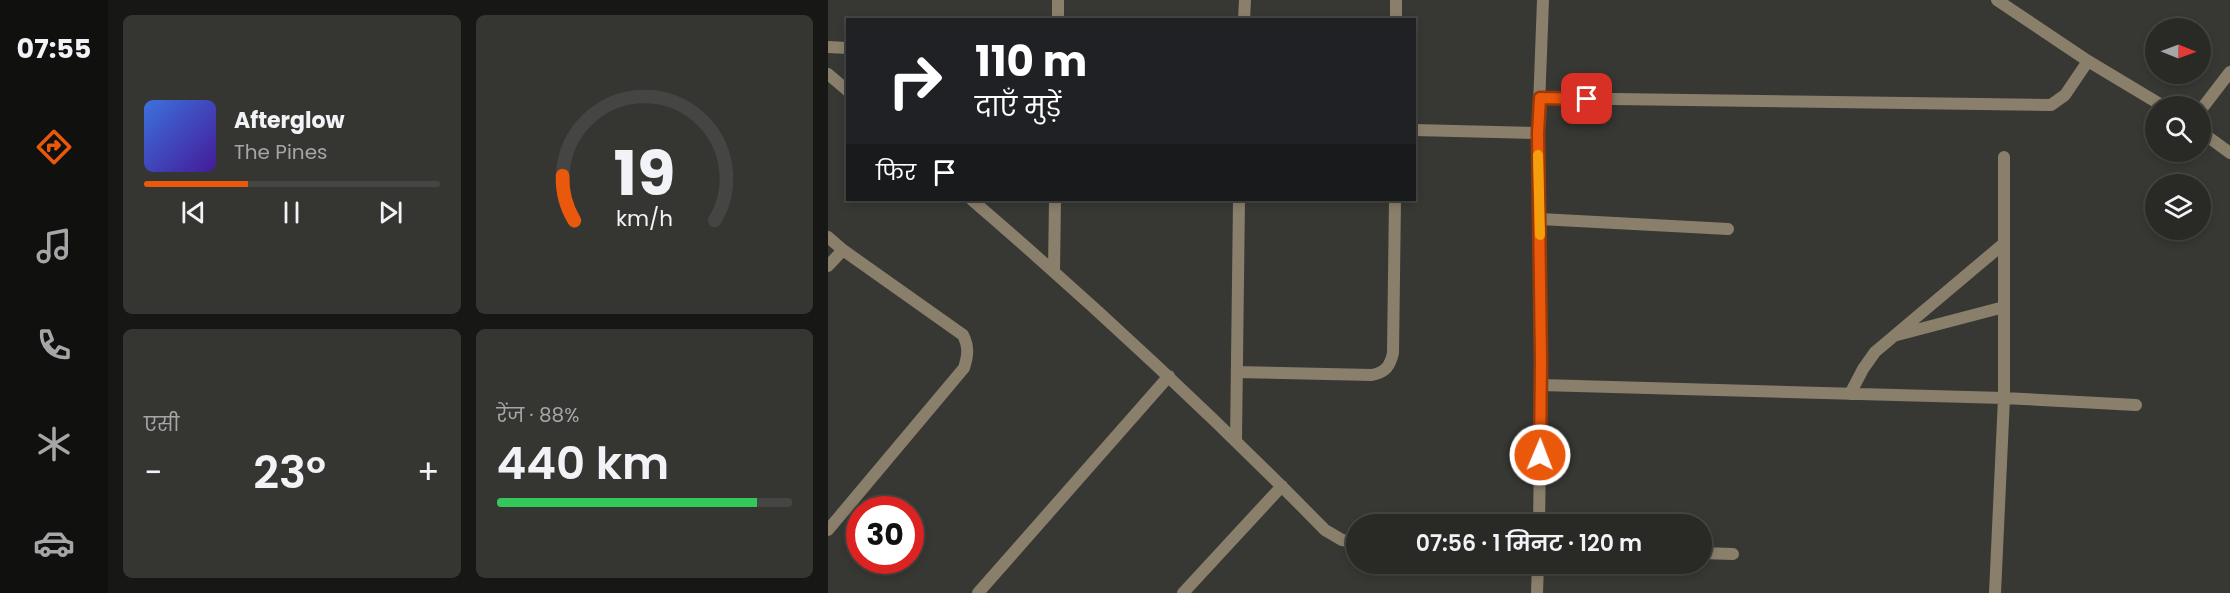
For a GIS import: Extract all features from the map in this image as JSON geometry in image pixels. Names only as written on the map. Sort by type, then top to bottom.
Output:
[{"type":"street","points":[[1058,0],[1058,18]]},
{"type":"street","points":[[1245,0],[1245,18]]},
{"type":"street","points":[[1396,0],[1396,18]]},
{"type":"street","points":[[1539,514],[1541,385],[1538,133],[1543,0]]},
{"type":"street","points":[[1999,1],[2088,61],[2146,96]]},
{"type":"street","points":[[828,47],[846,48]]},
{"type":"street","points":[[1540,98],[2044,106],[2050,105],[2065,94],[2088,61]]},
{"type":"street","points":[[2211,97],[2230,72]]},
{"type":"street","points":[[828,74],[846,89]]},
{"type":"street","points":[[1416,130],[1538,133]]},
{"type":"street","points":[[2211,139],[2230,153]]},
{"type":"street","points":[[1995,593],[2004,398],[2002,245],[2004,158]]},
{"type":"street","points":[[973,201],[1169,376],[1325,530],[1346,541]]},
{"type":"street","points":[[1053,270],[1055,201]]},
{"type":"street","points":[[1236,441],[1239,201]]},
{"type":"street","points":[[1237,372],[1372,375],[1381,373],[1390,365],[1393,353],[1395,201]]},
{"type":"street","points":[[1540,219],[1728,230]]},
{"type":"street","points":[[828,237],[963,335],[968,345],[968,356],[964,368],[828,530]]},
{"type":"street","points":[[1850,394],[1875,352],[2002,245]]},
{"type":"street","points":[[828,267],[843,250]]},
{"type":"street","points":[[1893,336],[2004,307]]},
{"type":"street","points":[[978,593],[1169,376]]},
{"type":"street","points":[[1541,385],[2004,398],[2136,405]]},
{"type":"street","points":[[1182,593],[1282,486]]},
{"type":"street","points":[[1712,553],[1733,554]]},
{"type":"street","points":[[1537,593],[1538,574]]},
{"type":"slow traffic","points":[[1538,155],[1540,235]]},
{"type":"route","points":[[1540,455],[1538,133],[1540,98],[1587,99]]}]
